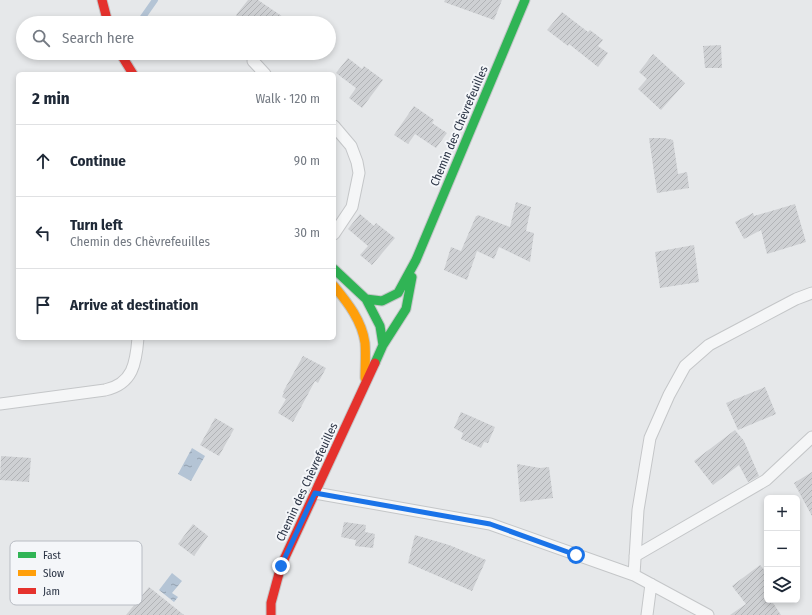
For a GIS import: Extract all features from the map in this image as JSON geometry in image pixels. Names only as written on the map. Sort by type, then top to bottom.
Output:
[{"type":"main road","points":[[102,0],[106,16]]},
{"type":"main road","name":"Chemin des Chèvrefeuilles","points":[[391,306],[416,260],[524,0]]},
{"type":"main road","points":[[124,60],[132,72]]},
{"type":"main road","name":"Chemin des Chèvrefeuilles","points":[[271,615],[271,603],[281,566],[383,345],[406,309],[416,260]]},
{"type":"main road","points":[[336,271],[366,300],[382,322],[383,345]]},
{"type":"main road","points":[[336,288],[351,307],[359,324],[365,343],[366,384]]},
{"type":"main road","points":[[366,300],[382,300],[398,293]]},
{"type":"main road","points":[[365,343],[382,322]]},
{"type":"lane","points":[[253,61],[263,72]]},
{"type":"lane","points":[[336,128],[351,146],[357,162],[359,173],[352,207],[336,231]]},
{"type":"lane","points":[[634,575],[638,510],[650,438],[685,366],[709,345],[796,299],[812,293]]},
{"type":"lane","points":[[0,404],[116,388],[129,376],[136,359],[138,340]]},
{"type":"lane","points":[[635,556],[766,480],[812,437]]},
{"type":"lane","points":[[315,493],[490,524],[634,575],[708,615]]},
{"type":"lane","points":[[647,615],[651,584]]},
{"type":"water","points":[[192,448],[205,456],[191,481],[178,474]]},
{"type":"water","points":[[172,573],[182,581],[172,593],[178,597],[174,602],[159,590]]},
{"type":"building","points":[[248,0],[258,0],[282,16],[237,16],[236,15]]},
{"type":"building","points":[[445,0],[502,0],[494,20],[444,2]]},
{"type":"building","points":[[562,12],[588,32],[590,30],[603,40],[598,46],[608,53],[598,67],[569,44],[568,46],[547,30]]},
{"type":"building","points":[[721,45],[722,68],[705,68],[703,46]]},
{"type":"building","points":[[653,54],[685,83],[661,110],[638,89],[647,79],[639,72]]},
{"type":"building","points":[[348,58],[362,69],[364,66],[383,80],[362,108],[349,98],[356,88],[336,73]]},
{"type":"building","points":[[414,106],[434,120],[432,123],[447,133],[436,148],[415,134],[408,144],[394,135]]},
{"type":"building","points":[[649,138],[664,138],[673,140],[678,174],[687,172],[689,188],[657,193]]},
{"type":"building","points":[[516,202],[531,207],[526,231],[534,233],[530,262],[499,247],[494,259],[477,251],[467,280],[444,270],[451,247],[461,251],[476,216],[478,215],[510,227]]},
{"type":"building","points":[[795,204],[806,242],[767,254],[761,230],[744,239],[735,222],[753,213],[754,216]]},
{"type":"building","points":[[360,214],[374,226],[376,223],[395,238],[372,265],[360,255],[368,246],[348,229]]},
{"type":"building","points":[[694,245],[699,282],[660,288],[655,252]]},
{"type":"building","points":[[303,356],[326,368],[318,383],[315,381],[293,422],[278,413],[286,399],[282,397],[283,392]]},
{"type":"building","points":[[765,387],[776,414],[738,430],[726,403]]},
{"type":"building","points":[[461,412],[495,427],[488,443],[484,442],[481,448],[461,439],[463,433],[454,428]]},
{"type":"building","points":[[215,418],[234,429],[219,456],[200,445]]},
{"type":"building","points":[[735,430],[744,441],[759,476],[748,482],[739,465],[713,485],[694,461]]},
{"type":"building","points":[[1,456],[31,458],[29,482],[0,480]]},
{"type":"building","points":[[517,464],[540,468],[549,467],[553,498],[520,502]]},
{"type":"building","points":[[812,472],[812,516],[794,483]]},
{"type":"building","points":[[344,522],[366,525],[365,532],[375,534],[373,548],[355,546],[356,540],[341,537]]},
{"type":"building","points":[[193,524],[208,536],[194,556],[178,544]]},
{"type":"building","points":[[415,535],[449,545],[486,560],[472,591],[408,563]]},
{"type":"building","points":[[760,565],[764,570],[764,603],[773,603],[781,615],[730,615],[746,604],[732,586]]},
{"type":"building","points":[[149,587],[184,615],[126,615],[134,605],[142,605],[142,596]]},
{"type":"waterway","points":[[144,16],[155,0]]},
{"type":"traffic: fast","points":[[366,299],[382,301],[398,293],[416,260],[525,0]]},
{"type":"traffic: fast","points":[[336,271],[366,299],[380,326],[383,345],[375,363]]},
{"type":"traffic: fast","points":[[383,345],[406,309],[412,277]]},
{"type":"traffic: slow","points":[[336,289],[349,306],[361,327],[365,343],[365,378]]},
{"type":"traffic: jam","points":[[102,0],[106,16]]},
{"type":"traffic: jam","points":[[124,60],[132,72]]},
{"type":"traffic: jam","points":[[271,615],[271,603],[281,566],[375,363]]},
{"type":"route","points":[[281,566],[315,493],[490,524],[576,555]]}]
